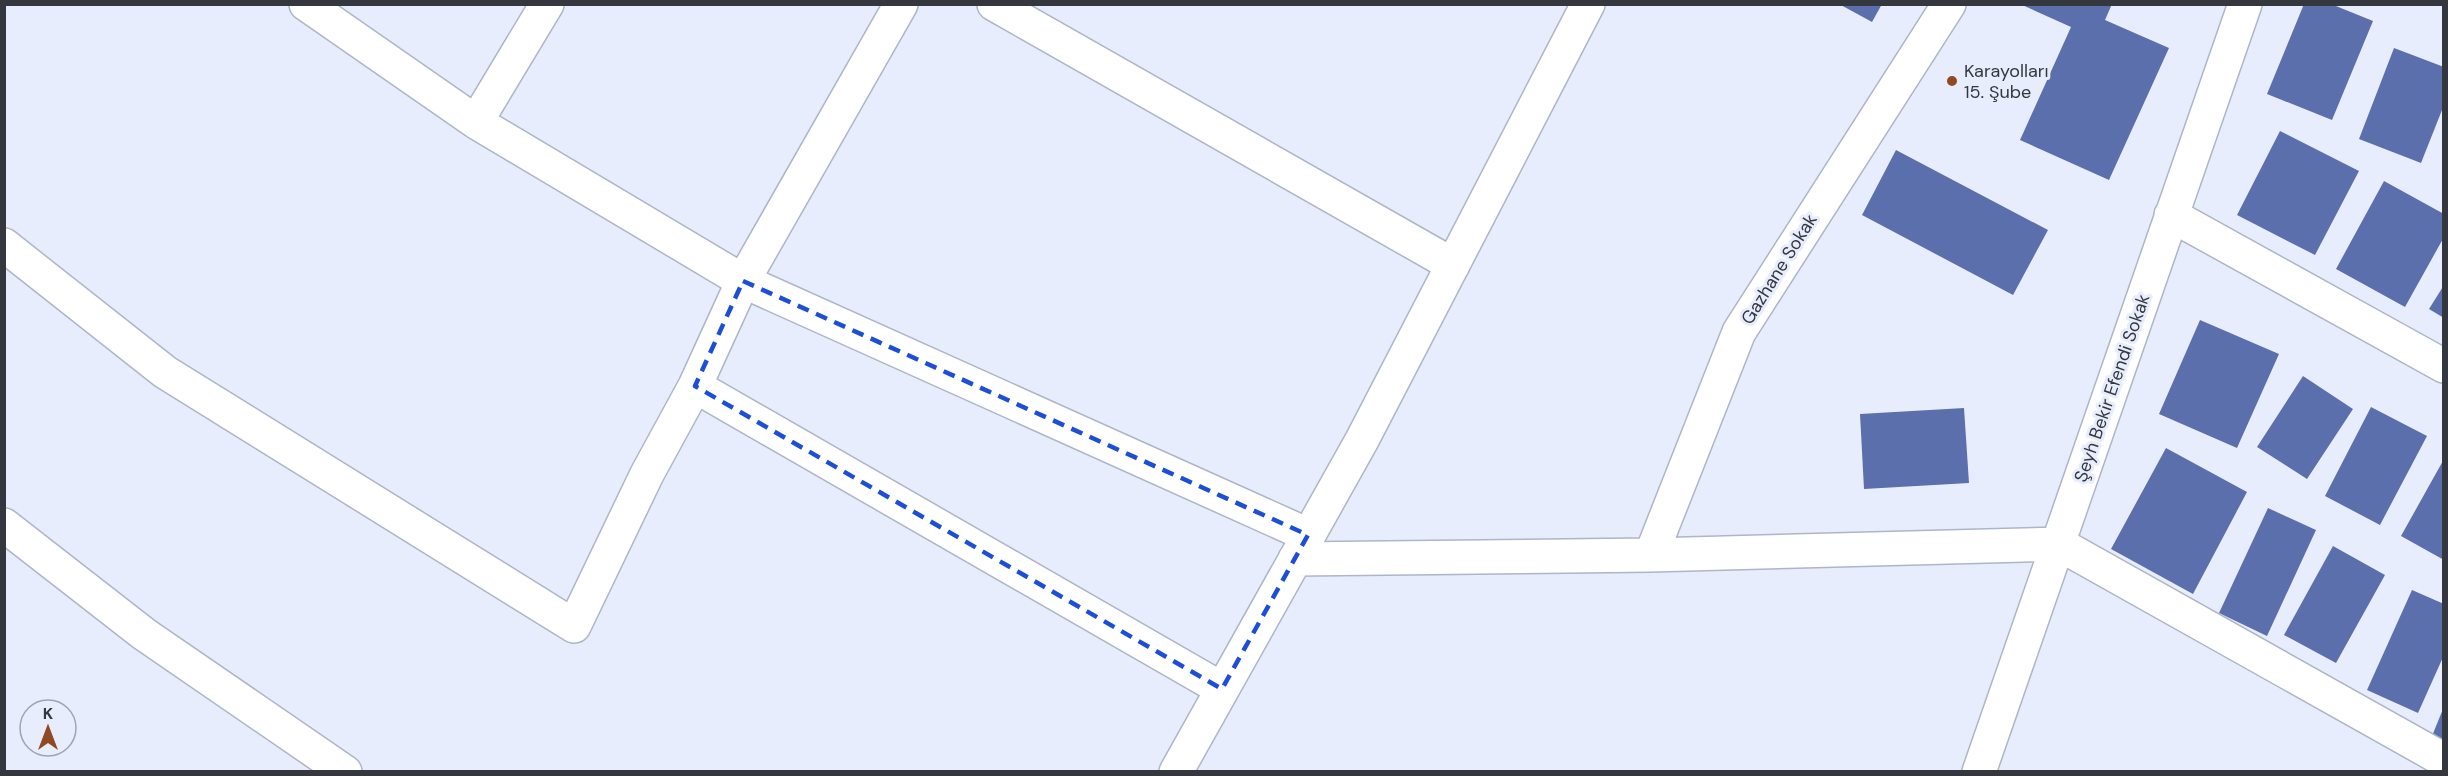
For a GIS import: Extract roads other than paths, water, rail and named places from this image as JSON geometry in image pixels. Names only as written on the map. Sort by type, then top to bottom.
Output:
[{"type":"street","points":[[306,4],[476,122],[743,281],[1302,547],[1651,555],[2059,544],[2444,760]]},
{"type":"street","points":[[476,122],[547,4]]},
{"type":"street","points":[[4,245],[165,372],[574,626],[647,474],[695,386],[743,281],[901,4]]},
{"type":"street","points":[[994,4],[1453,265]]},
{"type":"street","points":[[1176,771],[1362,440],[1588,4]]},
{"type":"street","name":"Gazhane Sokak","points":[[1651,555],[1739,332],[1949,4]]},
{"type":"street","name":"Şeyh Bekir Efendi Sokak","points":[[1979,771],[2245,4]]},
{"type":"street","points":[[2171,215],[2444,366]]},
{"type":"street","points":[[695,386],[1222,689]]},
{"type":"street","points":[[4,525],[144,634],[345,771]]},
{"type":"place","name":"Karayolları 15. Şube","points":[[1952,81]]}]
